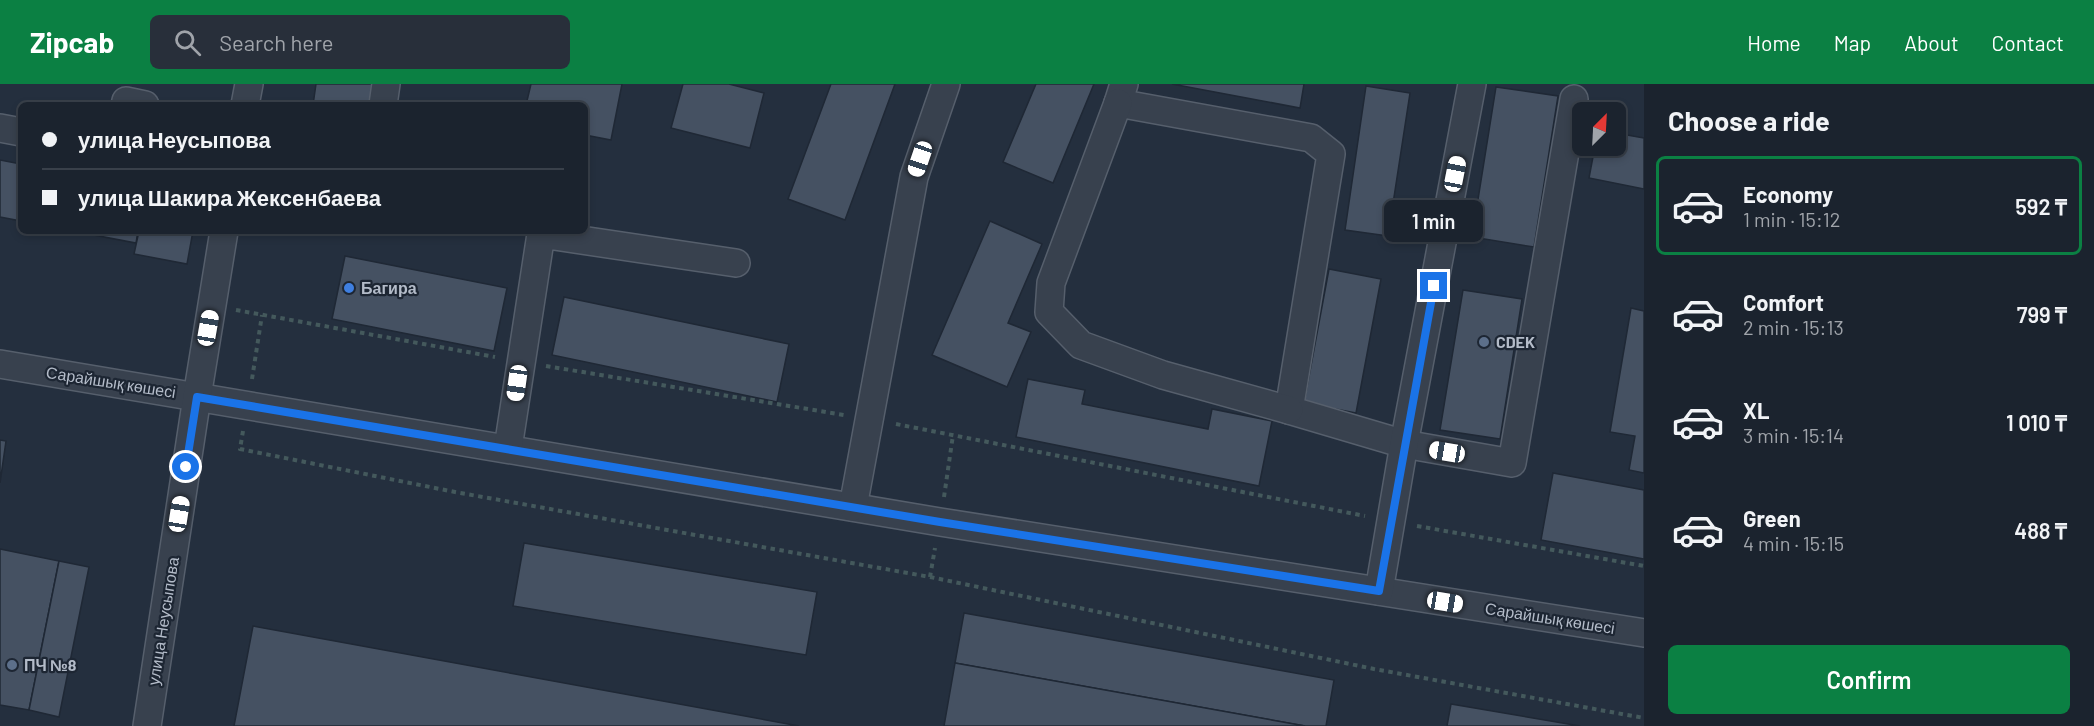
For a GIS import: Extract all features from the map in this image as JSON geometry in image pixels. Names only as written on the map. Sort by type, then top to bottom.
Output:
[{"type":"street","points":[[246,102],[249,84]]},
{"type":"street","points":[[383,102],[386,84]]},
{"type":"street","points":[[853,507],[914,177],[946,84]]},
{"type":"street","points":[[1379,591],[1404,444],[1472,84]]},
{"type":"street","points":[[1289,410],[1331,154],[1311,138],[1121,93],[1051,283],[1049,312],[1081,345],[1163,375],[1404,444],[1512,463],[1574,99]]},
{"type":"street","points":[[0,128],[18,131]]},
{"type":"street","name":"улица Неусыпова","points":[[147,726],[224,234]]},
{"type":"street","points":[[508,448],[536,234]]},
{"type":"street","points":[[549,234],[736,263]]},
{"type":"street","name":"Сарайшық көшесі","points":[[0,364],[853,507],[1644,633]]},
{"type":"path","points":[[212,305],[520,361],[869,419],[1391,522],[1644,566]]},
{"type":"path","points":[[262,315],[240,449],[455,492],[930,577],[1374,669],[1644,718]]},
{"type":"building","points":[[316,84],[376,84],[373,102],[313,102]]},
{"type":"building","points":[[531,84],[622,84],[611,140],[588,136],[588,102],[527,102]]},
{"type":"building","points":[[683,84],[729,84],[764,93],[750,148],[671,128]]},
{"type":"building","points":[[831,84],[895,84],[845,220],[788,199]]},
{"type":"building","points":[[1036,84],[1094,84],[1053,183],[1003,162]]},
{"type":"building","points":[[1172,84],[1304,84],[1300,108]]},
{"type":"building","points":[[1366,86],[1410,93],[1388,236],[1345,230]]},
{"type":"building","points":[[1496,87],[1558,96],[1534,247],[1472,237]]},
{"type":"building","points":[[1626,135],[1644,138],[1644,189],[1589,178],[1593,156],[1626,156]]},
{"type":"building","points":[[0,160],[18,163],[18,220],[0,217]]},
{"type":"building","points":[[990,221],[1042,244],[1008,323],[1031,332],[1007,387],[932,355]]},
{"type":"building","points":[[89,234],[138,234],[136,243]]},
{"type":"building","points":[[138,234],[192,234],[187,264],[134,254]]},
{"type":"building","points":[[345,256],[507,288],[494,351],[332,319]]},
{"type":"building","points":[[1329,269],[1381,279],[1356,413],[1304,403]]},
{"type":"building","points":[[1463,290],[1522,299],[1500,439],[1440,430]]},
{"type":"building","points":[[564,297],[789,344],[777,402],[552,355]]},
{"type":"building","points":[[1631,308],[1644,311],[1644,473],[1629,470],[1635,436],[1610,432]]},
{"type":"building","points":[[1028,379],[1085,390],[1082,404],[1208,429],[1212,409],[1272,421],[1259,486],[1016,437]]},
{"type":"building","points":[[0,440],[6,441],[0,483]]},
{"type":"building","points":[[1553,473],[1644,490],[1644,559],[1541,540]]},
{"type":"building","points":[[524,543],[817,592],[806,655],[513,606]]},
{"type":"building","points":[[0,549],[59,561],[29,710],[0,705]]},
{"type":"building","points":[[59,561],[89,567],[59,717],[29,710]]},
{"type":"building","points":[[964,613],[1334,680],[1326,726],[1305,726],[955,663]]},
{"type":"building","points":[[253,626],[799,726],[234,726]]},
{"type":"building","points":[[955,663],[1305,726],[944,726]]},
{"type":"building","points":[[1451,704],[1580,726],[1447,726]]},
{"type":"place","name":"Багира","points":[[349,288]]},
{"type":"place","name":"CDEK","points":[[1484,342]]},
{"type":"place","name":"ПЧ №8","points":[[12,665]]},
{"type":"route","points":[[186,467],[197,397],[940,522],[1379,591],[1434,286]]}]
